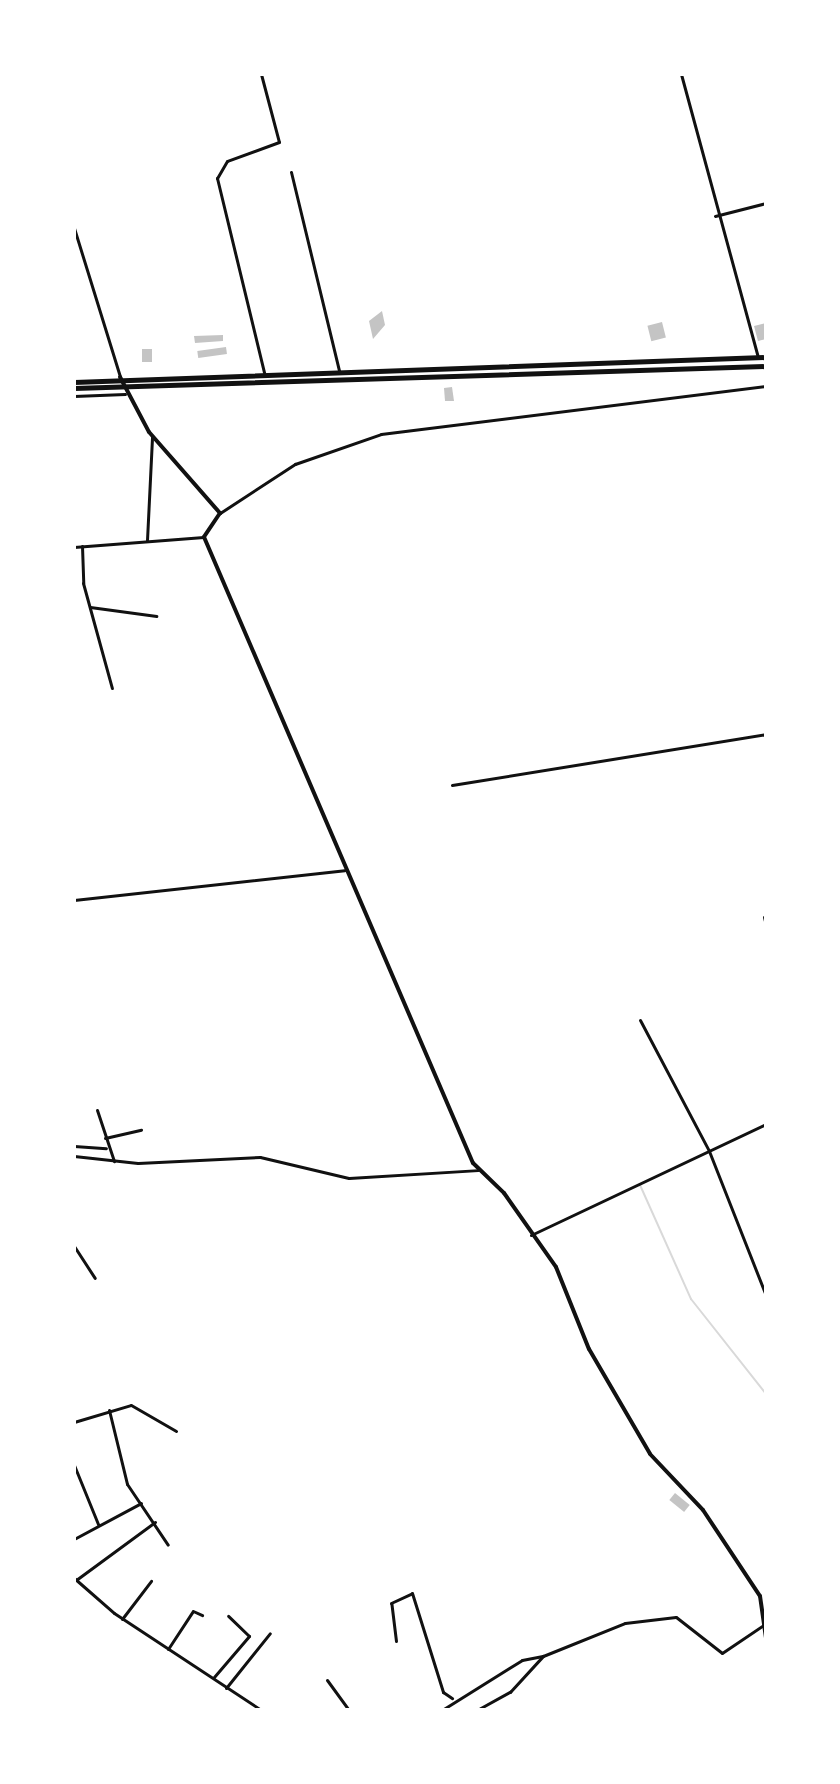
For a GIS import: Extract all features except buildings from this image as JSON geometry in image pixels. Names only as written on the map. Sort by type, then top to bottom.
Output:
[{"type":"main road","points":[[74,382],[120,377],[766,357]]},
{"type":"main road","points":[[503,365],[504,375]]},
{"type":"main road","points":[[74,388],[766,366]]},
{"type":"street","points":[[261,74],[279,142],[227,161],[217,178],[264,373]]},
{"type":"street","points":[[681,74],[715,216],[758,357]]},
{"type":"street","points":[[291,172],[339,371]]},
{"type":"street","points":[[715,216],[766,203]]},
{"type":"street","points":[[74,228],[125,394],[152,436],[220,513]]},
{"type":"street","points":[[204,537],[220,513],[297,464],[381,434],[766,386]]},
{"type":"street","points":[[74,396],[125,394]]},
{"type":"street","points":[[147,541],[152,436]]},
{"type":"street","points":[[74,547],[204,537]]},
{"type":"street","points":[[204,537],[344,870],[478,1170],[504,1193],[569,1293],[620,1407],[760,1596],[766,1638]]},
{"type":"street","points":[[82,546],[90,607],[112,688]]},
{"type":"street","points":[[90,607],[156,616]]},
{"type":"street","points":[[452,785],[766,734]]},
{"type":"street","points":[[74,900],[344,870]]},
{"type":"street","points":[[764,917],[766,926]]},
{"type":"street","points":[[640,1020],[709,1151],[766,1296]]},
{"type":"street","points":[[97,1110],[114,1161]]},
{"type":"street","points":[[531,1235],[766,1124]]},
{"type":"street","points":[[104,1138],[141,1130]]},
{"type":"street","points":[[74,1146],[108,1149]]},
{"type":"street","points":[[74,1156],[114,1161],[260,1157],[349,1178],[401,1179],[478,1170]]},
{"type":"street","points":[[74,1248],[95,1278]]},
{"type":"street","points":[[74,1422],[109,1410],[151,1411],[176,1431]]},
{"type":"street","points":[[109,1410],[127,1484],[168,1545]]},
{"type":"street","points":[[74,1465],[99,1526]]},
{"type":"street","points":[[74,1539],[141,1503]]},
{"type":"street","points":[[155,1522],[75,1579],[122,1619],[261,1710]]},
{"type":"street","points":[[122,1619],[151,1581]]},
{"type":"street","points":[[396,1641],[391,1603],[413,1594],[439,1683],[452,1698]]},
{"type":"street","points":[[760,1596],[766,1599]]},
{"type":"street","points":[[168,1649],[193,1611],[202,1615]]},
{"type":"street","points":[[213,1679],[249,1636],[228,1616]]},
{"type":"street","points":[[442,1710],[452,1698],[581,1637],[663,1616],[676,1617],[722,1653],[766,1623]]},
{"type":"street","points":[[226,1688],[270,1633]]},
{"type":"street","points":[[477,1710],[510,1692],[543,1656]]},
{"type":"street","points":[[327,1680],[349,1710]]},
{"type":"waterway","points":[[640,1185],[691,1299],[766,1394]]}]
